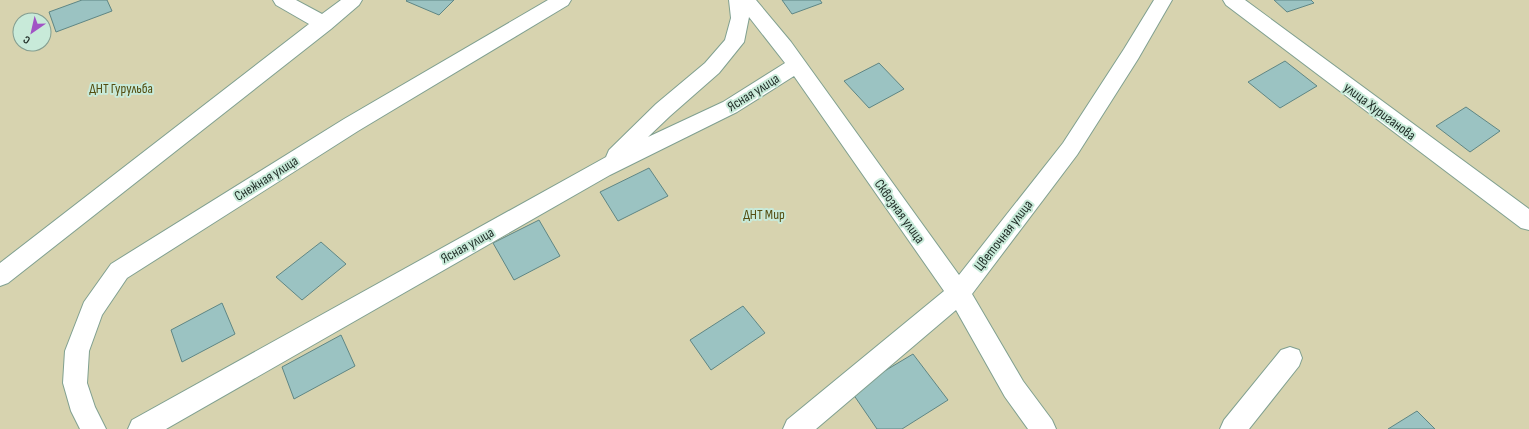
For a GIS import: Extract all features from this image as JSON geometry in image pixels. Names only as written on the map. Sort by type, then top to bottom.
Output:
[{"type":"street","points":[[282,0],[324,24]]},
{"type":"street","points":[[0,276],[353,0]]},
{"type":"street","name":"Снежная улица","points":[[92,429],[84,411],[75,383],[77,351],[92,310],[119,271],[351,125],[562,0]]},
{"type":"street","points":[[602,169],[663,110],[712,68],[734,42],[740,18],[738,0]]},
{"type":"street","name":"Сквозная улица","points":[[746,0],[784,47],[959,293],[1014,389],[1043,429]]},
{"type":"street","name":"Цветочная улица","points":[[796,429],[959,293],[1070,149],[1132,54],[1163,0]]},
{"type":"street","name":"улица Хуриганова","points":[[1232,0],[1529,221]]},
{"type":"street","name":"Ясная улица","points":[[141,429],[602,169],[730,107],[796,65]]},
{"type":"street","points":[[1233,429],[1290,358]]},
{"type":"green space","name":"ДНТ Мир","points":[[0,0],[1529,0],[1529,429],[0,429]]},
{"type":"building","points":[[82,0],[107,0],[112,11],[56,32],[52,21],[52,12],[49,12]]},
{"type":"building","points":[[454,0],[439,15],[406,1]]},
{"type":"building","points":[[782,0],[820,0],[822,3],[792,14]]},
{"type":"building","points":[[1274,0],[1311,0],[1314,3],[1287,12]]},
{"type":"building","points":[[1285,61],[1317,86],[1280,108],[1248,82]]},
{"type":"building","points":[[879,63],[904,89],[869,108],[844,81]]},
{"type":"building","points":[[1466,107],[1500,131],[1470,152],[1436,126]]},
{"type":"building","points":[[649,168],[668,196],[618,221],[600,192]]},
{"type":"building","points":[[539,220],[560,256],[514,280],[493,243]]},
{"type":"building","points":[[321,242],[346,264],[302,300],[276,277]]},
{"type":"building","points":[[222,303],[235,334],[182,362],[171,330]]},
{"type":"building","points":[[743,306],[765,333],[711,370],[690,340]]},
{"type":"building","points":[[341,335],[355,366],[294,399],[282,367]]},
{"type":"building","points":[[913,354],[948,400],[902,429],[877,429],[851,391]]},
{"type":"building","points":[[1417,411],[1435,429],[1388,429]]},
{"type":"park label","name":"ДНТ Гурульба","points":[[121,88]]}]
